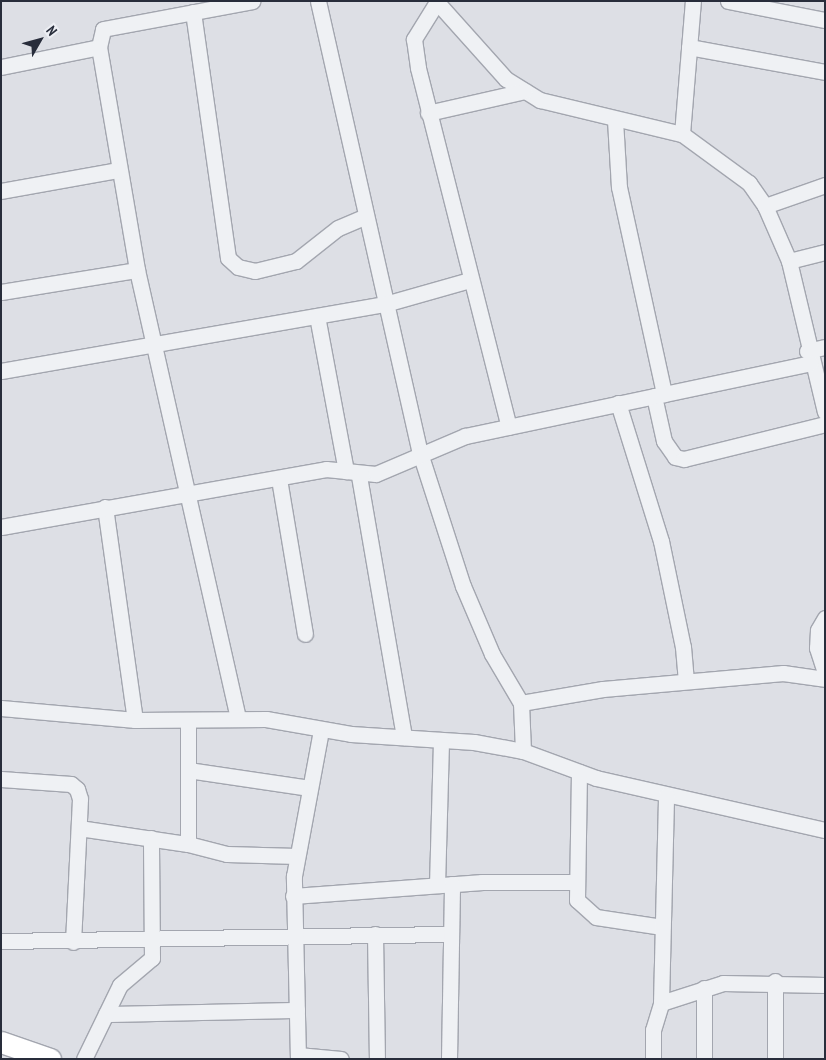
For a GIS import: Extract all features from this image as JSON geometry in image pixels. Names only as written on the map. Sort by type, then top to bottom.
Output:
[{"type":"street","points":[[238,718],[189,491],[137,270],[118,170],[99,47],[103,29],[252,1]]},
{"type":"street","points":[[318,1],[420,453],[463,586],[492,654],[521,703],[523,751]]},
{"type":"street","points":[[682,134],[693,1]]},
{"type":"street","points":[[728,1],[825,20]]},
{"type":"street","points":[[509,427],[428,113],[414,39],[436,2],[474,47],[506,80],[524,91],[540,100],[614,120],[682,134],[749,183],[765,206],[788,261],[809,357],[825,412]]},
{"type":"street","points":[[193,12],[228,258],[238,267],[255,271],[296,261],[338,228],[366,216]]},
{"type":"street","points":[[1,67],[99,47]]},
{"type":"street","points":[[689,47],[825,72]]},
{"type":"street","points":[[428,113],[524,91]]},
{"type":"street","points":[[614,120],[619,187],[659,395],[664,441],[675,457],[684,459],[825,424]]},
{"type":"street","points":[[1,191],[118,170]]},
{"type":"street","points":[[765,206],[825,185]]},
{"type":"street","points":[[788,261],[825,252]]},
{"type":"street","points":[[1,292],[137,270]]},
{"type":"street","points":[[1,371],[155,346],[385,304],[470,280]]},
{"type":"street","points":[[317,316],[353,474],[404,737]]},
{"type":"street","points":[[1,527],[189,491],[279,479],[326,469],[353,474],[392,470],[420,453],[465,436],[659,395],[809,357],[825,347]]},
{"type":"street","points":[[618,403],[661,541],[683,647],[686,681]]},
{"type":"street","points":[[279,479],[305,634]]},
{"type":"street","points":[[105,507],[135,720]]},
{"type":"street","points":[[825,618],[818,630],[817,648],[825,673]]},
{"type":"street","points":[[521,703],[686,681],[783,673],[825,679]]},
{"type":"street","points":[[1,708],[135,720],[238,718],[321,730],[441,740],[523,751],[579,772],[666,795],[825,830]]},
{"type":"street","points":[[188,720],[188,844]]},
{"type":"street","points":[[321,730],[296,856],[293,896],[296,933],[298,1057],[341,1059]]},
{"type":"street","points":[[441,740],[444,885],[451,934],[448,1059]]},
{"type":"street","points":[[188,770],[310,788]]},
{"type":"street","points":[[579,772],[575,882],[577,900],[596,916],[662,927]]},
{"type":"street","points":[[1,779],[70,784],[80,799],[73,942]]},
{"type":"street","points":[[653,1059],[653,1030],[661,1003],[666,795]]},
{"type":"street","points":[[79,828],[188,844],[227,854],[296,856]]},
{"type":"street","points":[[84,1059],[120,985],[152,958],[154,942],[151,838]]},
{"type":"street","points":[[293,896],[444,885],[575,882]]},
{"type":"street","points":[[1,941],[154,942],[296,933],[451,934]]},
{"type":"street","points":[[375,934],[377,1059]]},
{"type":"street","points":[[661,1003],[723,983],[775,981],[825,985]]},
{"type":"street","points":[[774,1059],[775,981]]},
{"type":"street","points":[[704,988],[704,1059]]},
{"type":"street","points":[[106,1014],[298,1010]]},
{"type":"street","points":[[1,1042],[50,1059]]}]
